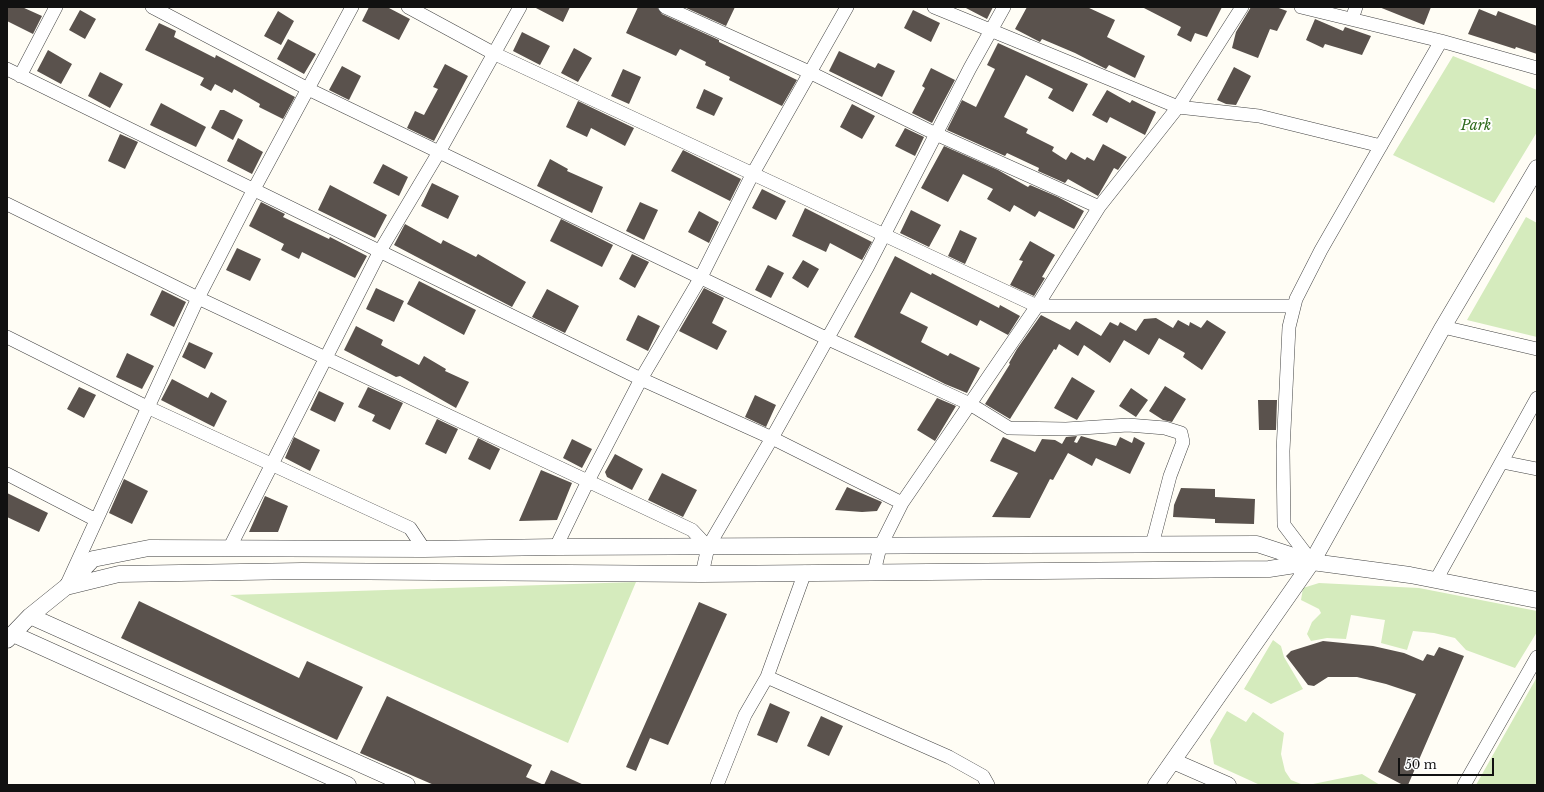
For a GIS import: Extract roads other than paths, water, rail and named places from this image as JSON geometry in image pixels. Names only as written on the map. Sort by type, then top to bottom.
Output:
[{"type":"street","points":[[20,76],[56,7]]},
{"type":"street","points":[[152,7],[308,88],[439,152],[701,276],[826,338],[970,404],[1009,428],[1066,429],[1128,425],[1165,428],[1181,433],[1183,442],[1170,476],[1152,545]]},
{"type":"street","points":[[66,587],[198,298],[254,189],[352,7]]},
{"type":"street","points":[[408,7],[493,53],[1037,306],[1294,306]]},
{"type":"street","points":[[230,547],[380,251],[439,152],[520,7]]},
{"type":"street","points":[[665,7],[809,72],[936,134],[1099,207]]},
{"type":"street","points":[[556,547],[588,480],[641,379],[701,276],[752,174],[847,7]]},
{"type":"street","points":[[934,7],[1178,107],[1259,116],[1381,146]]},
{"type":"street","points":[[702,574],[708,547],[772,438],[826,338],[868,266],[1004,7]]},
{"type":"street","points":[[874,572],[880,547],[902,503],[1037,306],[1099,207],[1178,107],[1242,7]]},
{"type":"street","points":[[1301,7],[1441,41],[1537,68]]},
{"type":"street","points":[[1352,19],[1356,7]]},
{"type":"street","points":[[1312,562],[1284,525],[1283,451],[1288,327],[1294,306],[1322,250],[1441,41]]},
{"type":"street","points":[[7,69],[641,379],[772,438],[902,503]]},
{"type":"street","points":[[1163,783],[1173,761],[1312,562],[1443,326],[1537,168]]},
{"type":"street","points":[[7,204],[198,298],[692,530],[708,547]]},
{"type":"street","points":[[1443,326],[1537,350]]},
{"type":"street","points":[[7,337],[147,407],[410,528],[424,549]]},
{"type":"street","points":[[1436,580],[1537,398]]},
{"type":"street","points":[[1502,462],[1537,469]]},
{"type":"street","points":[[7,474],[96,520]]},
{"type":"street","points":[[348,785],[9,635],[66,587],[93,559],[149,548],[230,547],[424,549],[556,547],[880,547],[1257,544],[1312,562],[1436,580],[1537,600]]},
{"type":"street","points":[[66,587],[119,574],[302,571],[702,574],[1269,569],[1312,562]]},
{"type":"street","points":[[717,785],[745,715],[768,677],[805,572]]},
{"type":"street","points":[[30,616],[407,785]]},
{"type":"street","points":[[1464,785],[1537,657]]},
{"type":"street","points":[[768,677],[949,757],[983,776],[988,785]]},
{"type":"street","points":[[1173,761],[1228,785]]},
{"type":"park label","name":"Park","points":[[1476,126]]}]
